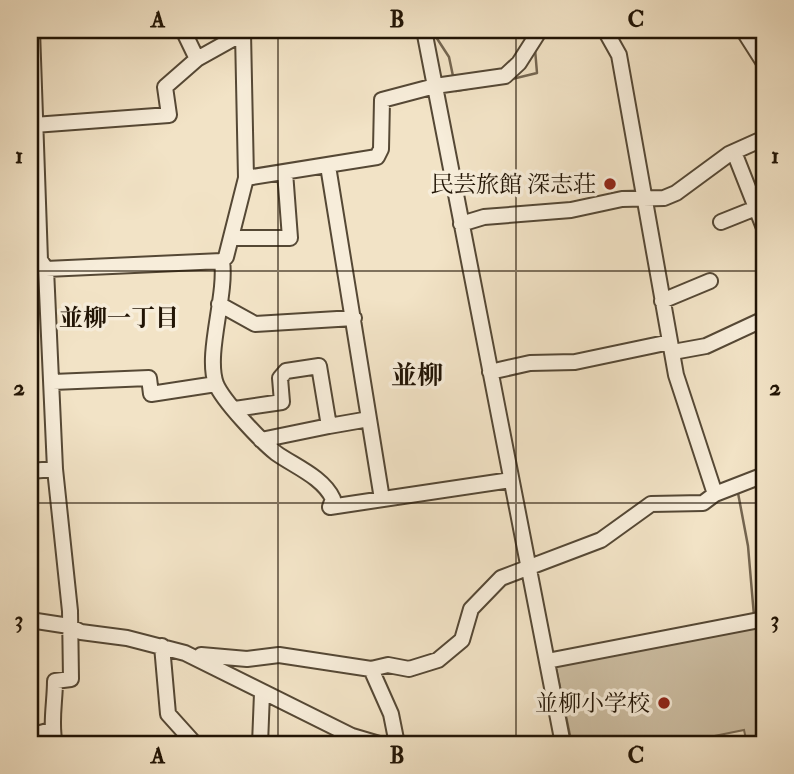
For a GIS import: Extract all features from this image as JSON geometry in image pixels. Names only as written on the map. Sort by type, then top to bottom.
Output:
[{"type":"street","points":[[30,736],[53,737],[55,681],[71,679],[55,468],[53,382],[38,263],[32,30]]},
{"type":"street","points":[[183,30],[197,59]]},
{"type":"street","points":[[424,30],[564,744]]},
{"type":"street","points":[[246,178],[377,157],[381,149],[382,100],[435,86],[505,76],[519,63],[540,30]]},
{"type":"street","points":[[605,30],[619,55],[680,392],[715,494]]},
{"type":"street","points":[[742,30],[764,36]]},
{"type":"street","points":[[742,30],[764,63]]},
{"type":"street","points":[[34,125],[169,115],[165,87],[197,59],[246,32],[246,178],[233,237],[222,261],[216,384],[261,440],[319,481],[334,499],[330,507],[511,480]]},
{"type":"street","points":[[461,224],[484,217],[571,210],[622,199],[645,199],[676,193],[734,152],[758,141]]},
{"type":"street","points":[[734,152],[764,228]]},
{"type":"street","points":[[328,166],[382,499]]},
{"type":"street","points":[[233,237],[290,238],[285,172]]},
{"type":"street","points":[[727,217],[756,208]]},
{"type":"street","points":[[38,263],[222,261]]},
{"type":"street","points":[[662,301],[710,281]]},
{"type":"street","points":[[219,304],[255,324],[354,318]]},
{"type":"street","points":[[490,372],[530,363],[575,362],[671,347],[706,346],[764,319]]},
{"type":"street","points":[[235,409],[282,402],[280,378],[286,371],[319,366],[329,426]]},
{"type":"street","points":[[53,382],[149,378],[151,394],[216,384]]},
{"type":"street","points":[[261,440],[369,419]]},
{"type":"street","points":[[30,471],[55,468]]},
{"type":"street","points":[[185,653],[247,659],[279,655],[371,669],[388,665],[408,669],[438,660],[462,640],[471,609],[492,584],[601,540],[651,504],[703,503],[715,494],[764,475]]},
{"type":"street","points":[[547,661],[764,619]]},
{"type":"street","points":[[30,620],[69,626],[81,632],[162,646],[185,653],[352,740],[379,744]]},
{"type":"street","points":[[162,646],[168,714],[195,744]]},
{"type":"street","points":[[371,669],[391,714],[397,744]]},
{"type":"street","points":[[260,744],[262,693]]},
{"type":"shaded area","name":"並柳小学校","points":[[764,622],[764,735],[746,739],[744,730],[675,744],[572,744],[555,663]]},
{"type":"waterway","points":[[436,37],[449,57],[453,76]]},
{"type":"waterway","points":[[508,80],[537,73],[535,49]]},
{"type":"waterway","points":[[456,91],[488,85]]},
{"type":"waterway","points":[[695,454],[702,478]]},
{"type":"waterway","points":[[729,496],[738,493],[748,546],[754,616]]},
{"type":"place","name":"民芸旅館 深志荘","points":[[610,184]]},
{"type":"place","name":"並柳小学校","points":[[664,703]]},
{"type":"district","name":"並柳一丁目","points":[[119,318]]},
{"type":"district","name":"並柳","points":[[417,375]]}]
